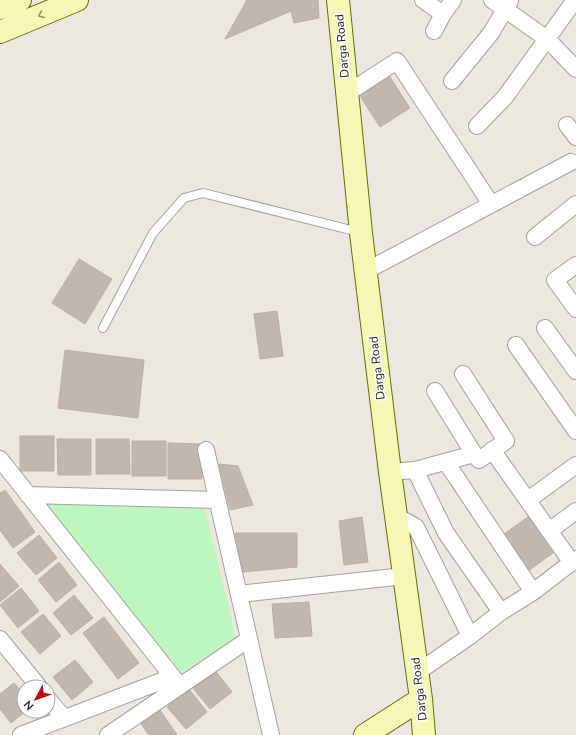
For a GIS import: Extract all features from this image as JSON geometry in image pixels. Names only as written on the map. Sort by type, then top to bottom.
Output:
[{"type":"street","points":[[0,8],[20,0]]},
{"type":"street","points":[[0,32],[77,0]]},
{"type":"street","name":"Darga Road","points":[[338,0],[346,94],[361,233],[390,472],[418,672],[424,735]]},
{"type":"street","points":[[423,0],[443,14]]},
{"type":"street","points":[[434,31],[443,14],[453,0]]},
{"type":"street","points":[[477,126],[505,96],[575,0]]},
{"type":"street","points":[[452,81],[491,33],[502,3],[547,39],[576,69]]},
{"type":"street","points":[[346,94],[397,61],[491,204]]},
{"type":"street","points":[[366,271],[491,204],[574,163]]},
{"type":"street","points":[[535,237],[576,204]]},
{"type":"street","points":[[576,265],[555,280],[576,309]]},
{"type":"street","points":[[545,328],[576,371]]},
{"type":"street","points":[[516,345],[576,431]]},
{"type":"street","points":[[435,391],[479,460],[506,441],[464,374]]},
{"type":"street","points":[[206,450],[271,735]]},
{"type":"street","points":[[418,672],[470,636],[501,612],[533,592],[574,561],[549,531],[492,450]]},
{"type":"street","points":[[390,472],[415,470],[474,454]]},
{"type":"street","points":[[0,459],[176,681]]},
{"type":"street","points":[[446,462],[533,592]]},
{"type":"street","points":[[528,500],[576,465]]},
{"type":"street","points":[[415,470],[446,533],[501,612]]},
{"type":"street","points":[[28,495],[217,500]]},
{"type":"street","points":[[549,531],[576,511]]},
{"type":"street","points":[[396,516],[416,527],[470,636]]},
{"type":"street","points":[[239,594],[404,576]]},
{"type":"street","points":[[108,735],[176,681],[249,639]]},
{"type":"street","points":[[0,640],[32,679]]},
{"type":"street","points":[[21,735],[64,718],[176,681]]},
{"type":"street","points":[[365,735],[421,699]]},
{"type":"street","points":[[56,708],[64,718]]},
{"type":"lane","points":[[103,328],[153,233],[184,198],[203,193],[361,233]]},
{"type":"green space","points":[[45,504],[205,509],[236,638],[181,672]]},
{"type":"building","points":[[247,0],[318,0],[319,18],[294,23],[291,11],[225,39]]},
{"type":"building","points":[[388,74],[410,108],[380,127],[358,93]]},
{"type":"building","points":[[79,259],[112,279],[85,324],[52,303]]},
{"type":"building","points":[[277,311],[283,356],[260,359],[254,314]]},
{"type":"building","points":[[65,350],[144,360],[138,418],[58,408]]},
{"type":"building","points":[[20,436],[54,436],[54,471],[20,471]]},
{"type":"building","points":[[57,439],[91,439],[91,475],[58,475]]},
{"type":"building","points":[[96,439],[129,439],[130,474],[96,474]]},
{"type":"building","points":[[132,441],[166,441],[166,476],[132,476]]},
{"type":"building","points":[[168,443],[202,444],[202,479],[168,479]]},
{"type":"building","points":[[219,464],[238,466],[253,505],[230,510]]},
{"type":"building","points":[[5,490],[35,532],[13,548],[0,530],[0,493]]},
{"type":"building","points":[[362,517],[368,562],[344,565],[339,521]]},
{"type":"building","points":[[528,517],[553,553],[528,571],[504,534]]},
{"type":"building","points":[[235,533],[297,533],[297,567],[243,572]]},
{"type":"building","points":[[39,535],[57,558],[36,575],[17,553]]},
{"type":"building","points":[[59,562],[77,585],[56,602],[38,580]]},
{"type":"building","points":[[0,564],[19,586],[0,602]]},
{"type":"building","points":[[21,588],[39,611],[18,628],[0,605]]},
{"type":"building","points":[[74,595],[93,618],[71,635],[53,613]]},
{"type":"building","points":[[309,602],[312,636],[275,638],[272,604]]},
{"type":"building","points":[[43,614],[61,636],[40,654],[21,632]]},
{"type":"building","points":[[104,617],[139,663],[118,679],[83,633]]},
{"type":"building","points":[[75,660],[93,682],[72,700],[53,677]]},
{"type":"building","points":[[214,669],[232,692],[210,709],[192,687]]},
{"type":"building","points":[[14,683],[16,685],[16,719],[11,723],[0,709],[0,694]]},
{"type":"building","points":[[189,689],[207,712],[186,729],[167,707]]},
{"type":"building","points":[[160,710],[177,735],[149,735],[141,724]]}]
